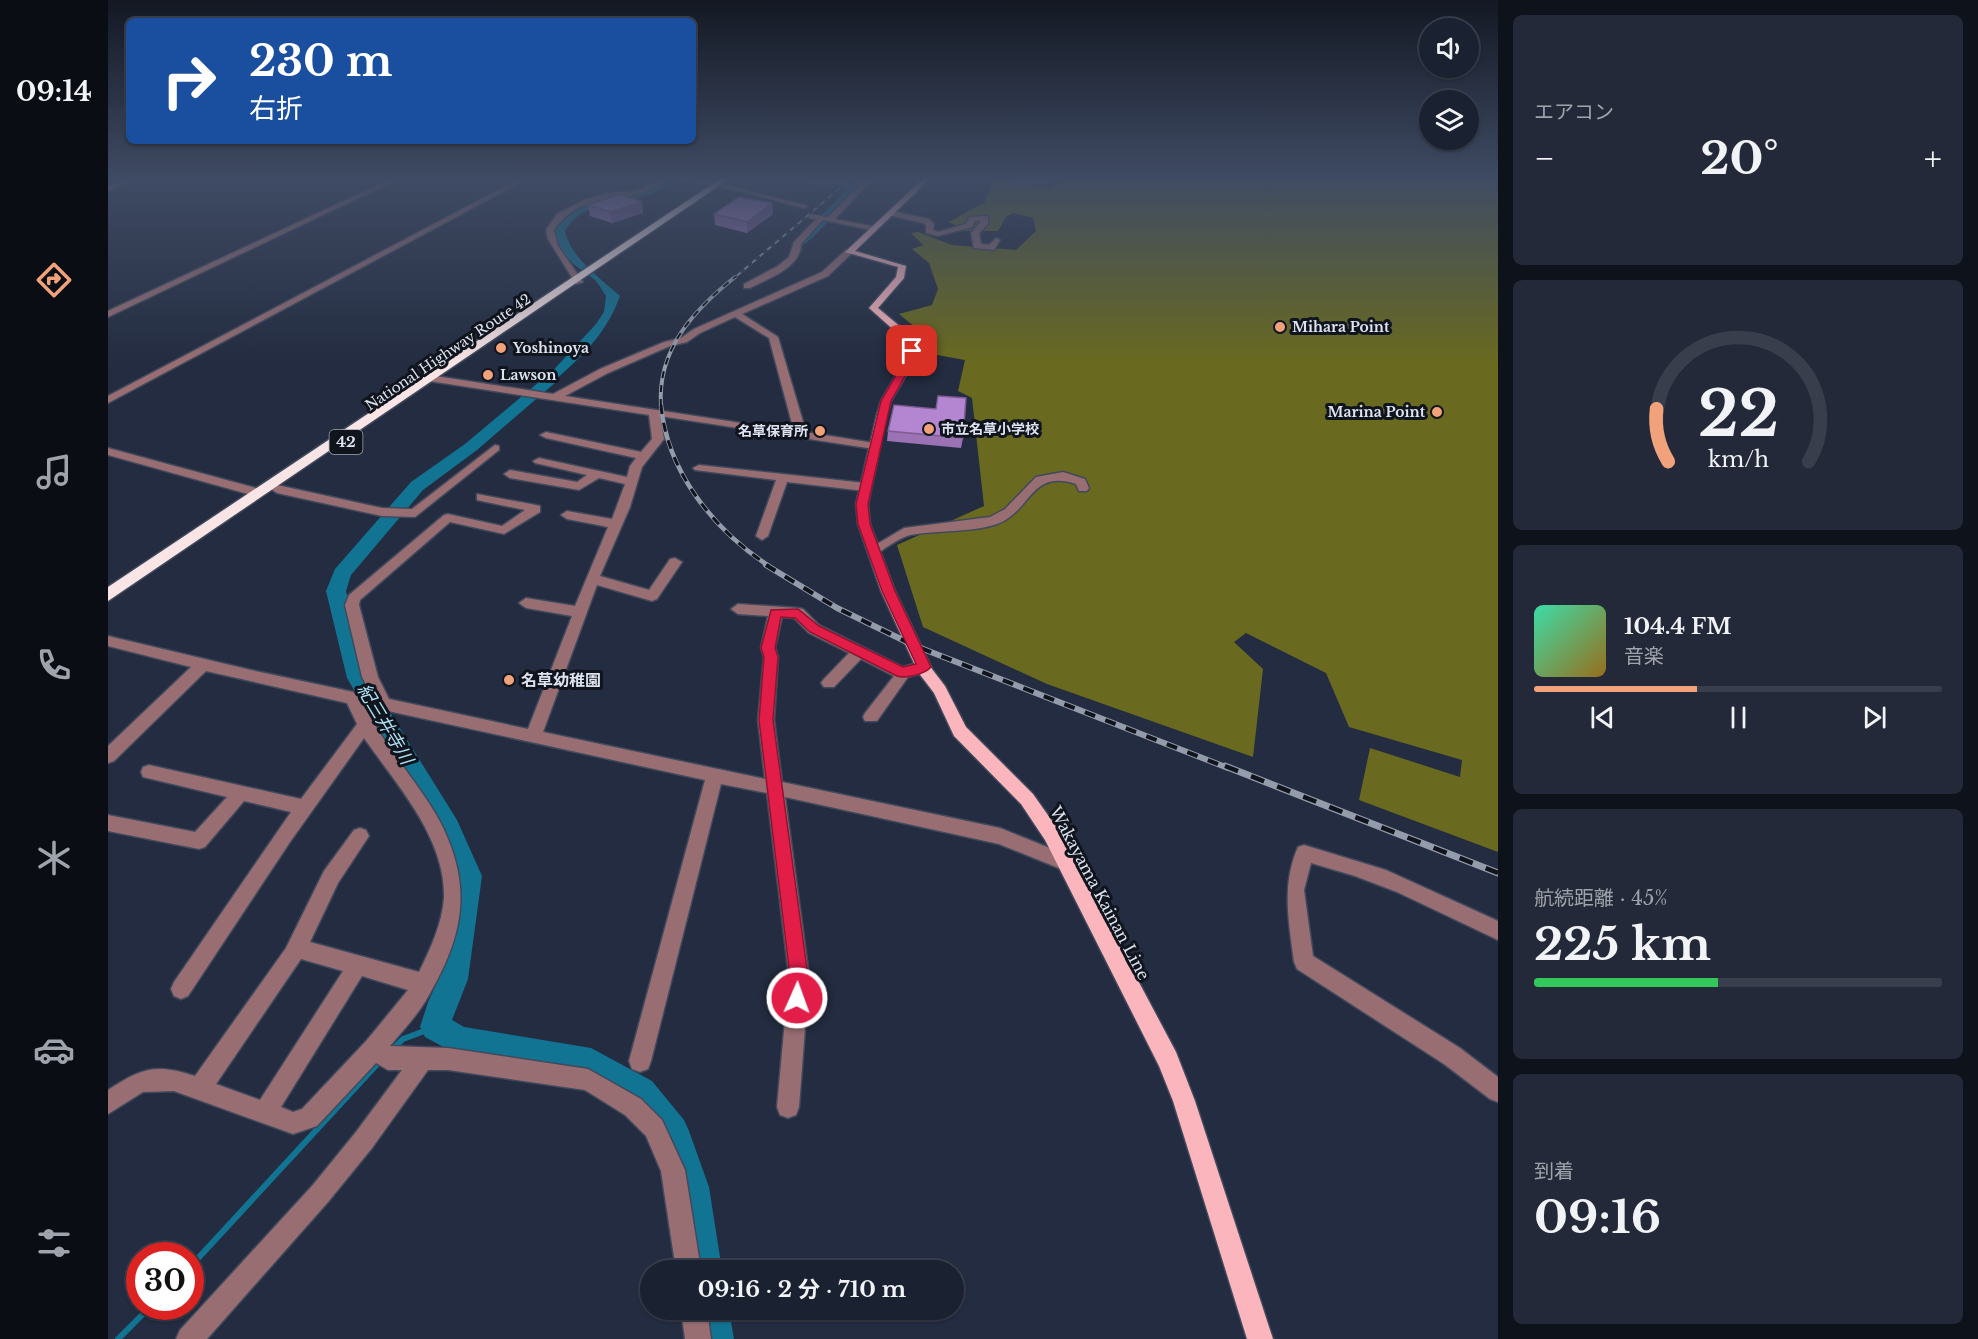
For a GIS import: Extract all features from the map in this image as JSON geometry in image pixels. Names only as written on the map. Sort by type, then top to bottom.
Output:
[{"type":"highway","name":"National Highway Route 42","points":[[108,606],[637,239]]},
{"type":"highway","name":"National Highway Route 42","points":[[108,595],[434,378]]},
{"type":"main road","points":[[849,252],[862,239]]},
{"type":"main road","name":"Wakayama Kainan Line","points":[[849,252],[902,266],[900,278],[873,308],[910,339],[912,351],[910,360],[886,401],[862,504],[864,524],[888,591],[924,667],[940,690],[960,731],[1027,799],[1066,863],[1168,1060],[1184,1101],[1260,1339]]},
{"type":"street","points":[[108,314],[267,239]]},
{"type":"street","points":[[108,400],[410,239]]},
{"type":"street","points":[[551,239],[552,247],[585,275]]},
{"type":"street","points":[[747,286],[792,259],[797,250],[796,244],[801,239]]},
{"type":"street","points":[[976,239],[977,246],[991,248],[996,240]]},
{"type":"street","points":[[553,398],[604,371],[668,344],[684,340],[697,331],[825,274],[849,252]]},
{"type":"street","points":[[736,314],[773,337],[801,435]]},
{"type":"street","points":[[434,378],[874,446]]},
{"type":"street","points":[[534,735],[592,578],[633,482],[636,466],[642,456],[658,440],[654,413]]},
{"type":"street","points":[[546,435],[642,456]]},
{"type":"street","points":[[277,489],[382,512],[415,513],[495,448]]},
{"type":"street","points":[[108,451],[259,493]]},
{"type":"street","points":[[539,461],[633,482]]},
{"type":"street","points":[[699,468],[865,487]]},
{"type":"street","points":[[510,474],[579,486],[595,475]]},
{"type":"street","points":[[873,550],[904,532],[993,521],[1009,512],[1040,479],[1063,476],[1074,478],[1081,482],[1083,488]]},
{"type":"street","points":[[762,536],[783,477]]},
{"type":"street","points":[[383,703],[370,677],[352,604],[354,598],[448,518],[504,531],[536,509],[481,497]]},
{"type":"street","points":[[567,514],[616,524]]},
{"type":"street","points":[[592,578],[610,586],[652,596],[675,562]]},
{"type":"street","points":[[526,603],[580,612]]},
{"type":"street","points":[[738,609],[798,613],[814,629],[902,672],[924,667]]},
{"type":"street","points":[[776,613],[768,648],[771,657],[766,720],[799,976],[788,1107]]},
{"type":"street","points":[[108,641],[355,698],[1000,836],[1066,863]]},
{"type":"street","points":[[830,684],[859,651]]},
{"type":"street","points":[[108,756],[204,664]]},
{"type":"street","points":[[871,717],[900,680],[902,672]]},
{"type":"street","points":[[108,1103],[140,1081],[174,1080],[293,1123],[309,1118],[380,1052],[424,984],[442,948],[453,898],[448,862],[431,822],[365,725],[355,698]]},
{"type":"street","points":[[181,989],[365,725]]},
{"type":"street","points":[[149,772],[305,808]]},
{"type":"street","points":[[640,1061],[715,774]]},
{"type":"street","points":[[108,823],[199,841],[241,793]]},
{"type":"street","points":[[199,1089],[297,948],[331,877],[360,837]]},
{"type":"street","points":[[1498,931],[1352,864],[1305,853],[1295,890],[1304,962],[1452,1056],[1498,1091]]},
{"type":"street","points":[[297,948],[424,984]]},
{"type":"street","points":[[266,1113],[358,965]]},
{"type":"street","points":[[380,1052],[423,1059],[448,1059],[588,1080],[633,1107],[654,1128],[673,1170],[686,1260]]},
{"type":"street","points":[[189,1339],[327,1185],[364,1140],[423,1059]]},
{"type":"street","points":[[695,1320],[698,1339]]},
{"type":"shaded area","points":[[917,239],[938,239],[952,245],[1016,250],[1027,239],[1498,239],[1498,852],[1359,800],[1370,748],[1460,777],[1462,760],[1349,727],[1326,673],[1246,633],[1234,642],[1263,669],[1253,757],[1047,684],[923,627],[897,545],[984,506],[972,398],[958,391],[965,360],[932,354],[932,341],[899,314],[932,305],[938,289],[929,263],[912,249],[923,245]]},
{"type":"water","points":[[557,239],[568,239],[580,259],[620,296],[605,326],[586,351],[538,394],[534,391],[596,324],[604,312],[606,296],[595,280],[567,258]]},
{"type":"building","points":[[938,396],[966,398],[963,438],[888,431],[894,405],[936,409]]},
{"type":"waterway","points":[[800,244],[805,239]]},
{"type":"waterway","points":[[794,260],[802,250],[800,244]]},
{"type":"waterway","name":"紀三井寺川","points":[[551,379],[471,447],[417,486],[342,573],[336,591],[358,678],[448,828],[469,876],[454,979],[442,1002],[435,1027],[460,1041],[591,1063],[641,1092],[673,1131],[692,1187],[703,1260]]},
{"type":"waterway","points":[[393,1049],[403,1039],[435,1027]]},
{"type":"waterway","points":[[204,1252],[381,1060]]},
{"type":"waterway","points":[[118,1339],[137,1320]]},
{"type":"waterway","name":"紀三井寺川","points":[[713,1320],[716,1339]]},
{"type":"railway","points":[[733,279],[779,239]]},
{"type":"railway","points":[[661,405],[661,385],[665,366],[681,332],[706,303],[735,277]]},
{"type":"railway","points":[[661,405],[665,430],[673,453],[683,476],[697,497],[730,535],[769,566]]},
{"type":"railway","points":[[766,565],[837,608],[913,645],[1228,768]]},
{"type":"railway","points":[[1225,766],[1498,873]]},
{"type":"place","name":"Mihara Point","points":[[1280,327]]},
{"type":"place","name":"Yoshinoya","points":[[501,348]]},
{"type":"place","name":"Lawson","points":[[488,375]]},
{"type":"place","name":"Marina Point","points":[[1437,412]]},
{"type":"place","name":"市立名草小学校","points":[[929,429]]},
{"type":"place","name":"名草保育所","points":[[820,431]]},
{"type":"place","name":"名草幼稚園","points":[[509,680]]},
{"type":"route","points":[[797,998],[799,976],[766,720],[771,657],[768,648],[776,613],[798,613],[809,621],[814,629],[902,672],[924,667],[888,591],[864,524],[862,504],[886,401],[910,360],[912,351]]}]
